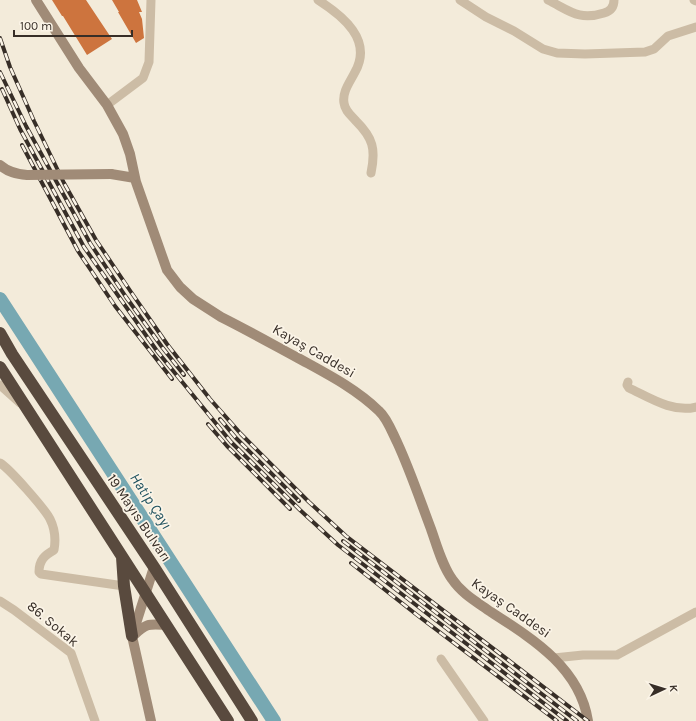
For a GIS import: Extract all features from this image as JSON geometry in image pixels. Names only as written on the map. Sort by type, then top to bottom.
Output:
[{"type":"highway","name":"19 Mayıs Bulvarı","points":[[0,333],[154,567],[252,721]]},
{"type":"highway","points":[[0,367],[228,721]]},
{"type":"highway","points":[[122,555],[124,586],[132,636]]},
{"type":"street","name":"Kayaş Caddesi","points":[[36,0],[79,68],[107,105],[123,134],[130,154],[135,178],[159,250],[168,270],[180,287],[193,299],[221,316],[334,377],[358,393],[380,412],[393,434],[405,460],[439,553],[452,579],[470,598],[537,642],[554,658],[568,673],[575,684],[582,697],[588,718]]},
{"type":"street","points":[[107,105],[143,78],[149,62],[151,0]]},
{"type":"street","points":[[318,0],[354,30],[359,39],[361,48],[357,70],[345,90],[343,99],[345,108],[364,129],[370,140],[374,152],[371,173]]},
{"type":"street","points":[[460,0],[477,12],[514,31],[543,49],[557,53],[585,54],[645,52],[654,49],[668,36],[696,27]]},
{"type":"street","points":[[548,0],[576,15],[589,17],[608,12],[613,6],[614,0]]},
{"type":"street","points":[[0,165],[6,170],[16,174],[111,174],[135,178]]},
{"type":"street","points":[[628,382],[627,385],[630,388],[671,407],[684,409],[696,407]]},
{"type":"street","points":[[0,385],[31,414]]},
{"type":"street","points":[[0,463],[27,491],[49,519],[55,535],[54,550],[44,556],[39,568],[39,572],[41,574],[124,586]]},
{"type":"street","points":[[150,721],[132,636],[154,567]]},
{"type":"street","name":"86. Sokak","points":[[0,601],[71,654],[95,721]]},
{"type":"street","points":[[554,658],[582,654],[618,655],[696,612]]},
{"type":"street","points":[[132,636],[143,626],[149,624],[166,625]]},
{"type":"street","points":[[441,659],[484,721]]},
{"type":"building","points":[[52,0],[86,0],[112,39],[87,55]]},
{"type":"building","points":[[112,0],[137,0],[142,12],[139,12],[142,19],[144,38],[136,43]]},
{"type":"waterway","name":"Hatip Çayı","points":[[0,299],[274,721]]},
{"type":"railway","points":[[0,38],[10,67],[34,121],[64,183],[96,240],[167,344],[210,399],[241,434],[309,502],[346,536],[588,721]]},
{"type":"railway","points":[[0,72],[26,126],[90,243],[126,297],[184,375]]},
{"type":"railway","points":[[2,89],[20,129],[84,247],[157,351],[231,442],[338,545],[567,721]]},
{"type":"railway","points":[[22,145],[78,251],[115,306],[172,379]]},
{"type":"railway","points":[[220,419],[236,438],[299,501]]},
{"type":"railway","points":[[208,424],[227,446],[290,509]]},
{"type":"railway","points":[[343,541],[577,721]]},
{"type":"railway","points":[[351,563],[557,721]]}]
